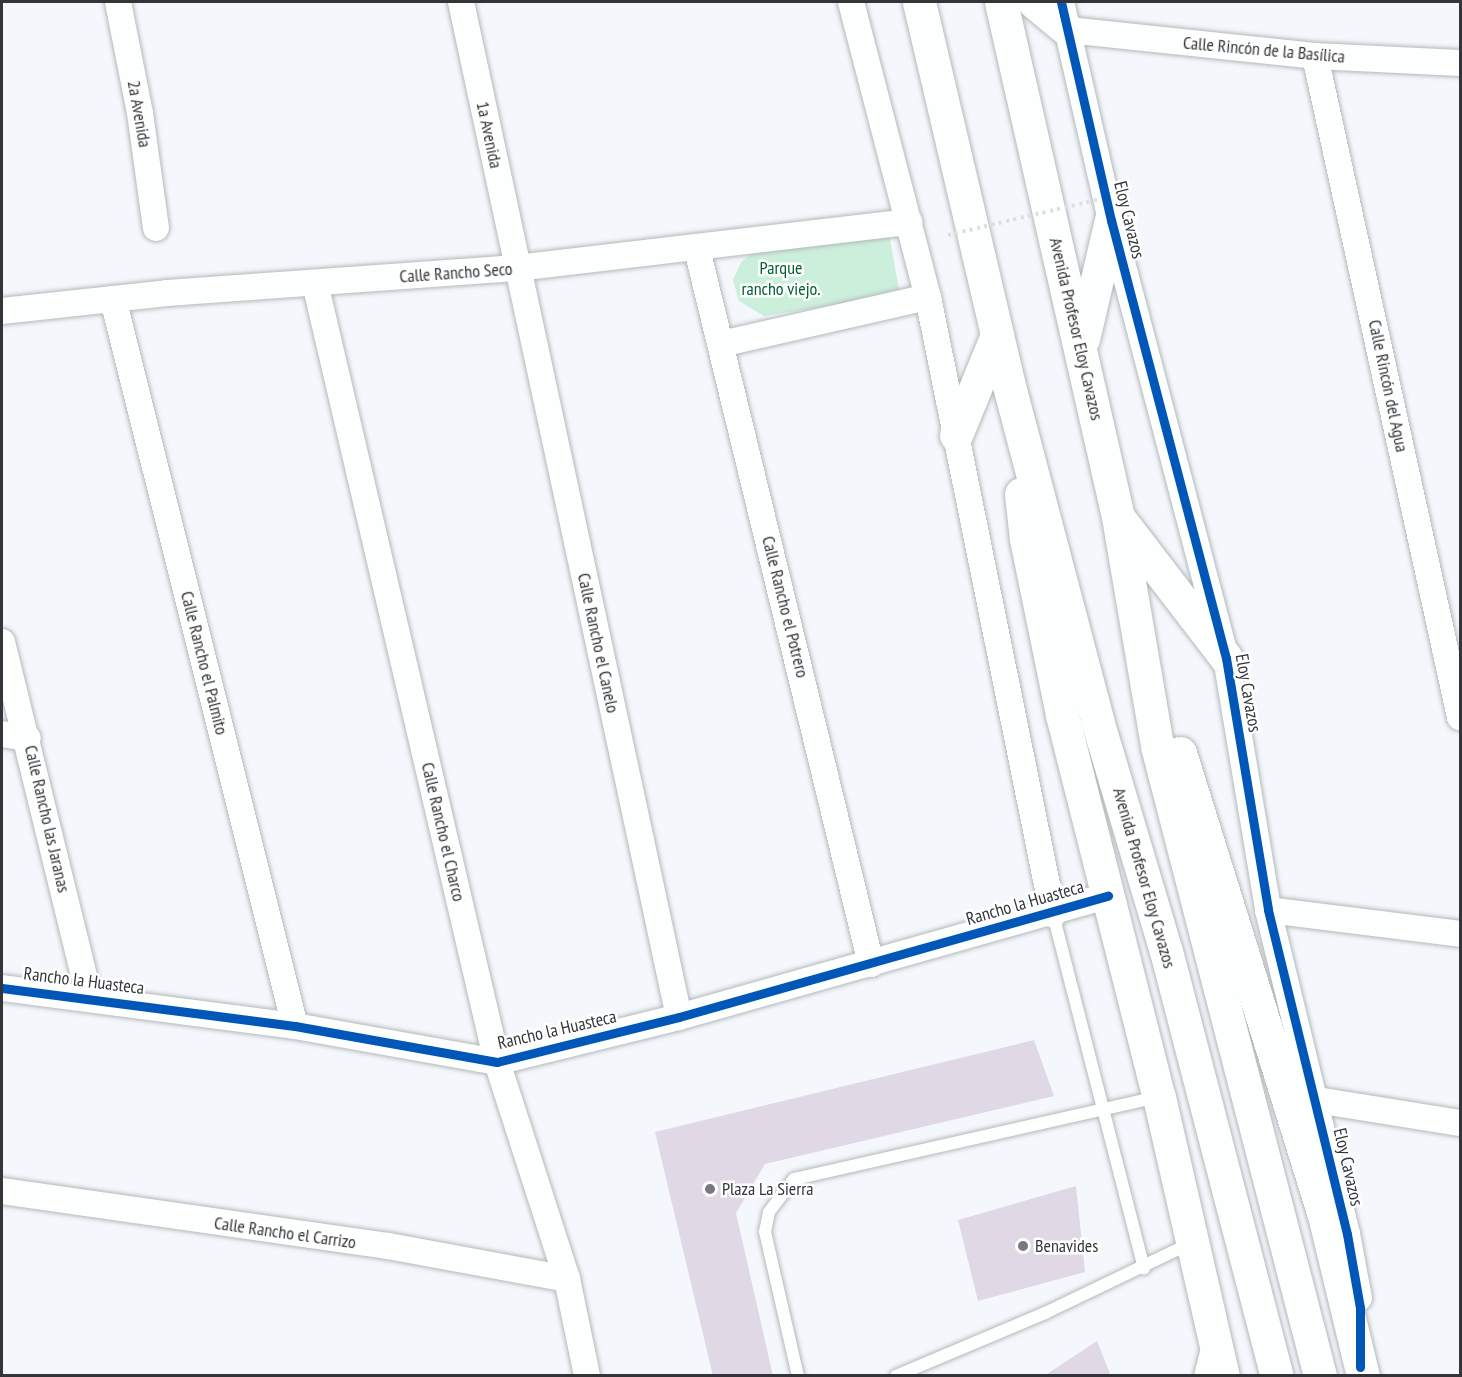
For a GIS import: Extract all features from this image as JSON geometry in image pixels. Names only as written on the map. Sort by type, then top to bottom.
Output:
[{"type":"main road","name":"Avenida Profesor Eloy Cavazos","points":[[919,2],[1008,382],[1097,720],[1166,951],[1277,1376]]},
{"type":"main road","name":"Avenida Profesor Eloy Cavazos","points":[[1001,2],[1118,517],[1157,747],[1320,1376]]},
{"type":"main road","points":[[1034,2],[1064,16]]},
{"type":"main road","points":[[1081,347],[1106,209]]},
{"type":"main road","points":[[956,435],[997,336]]},
{"type":"main road","name":"Avenida Profesor Eloy Cavazos","points":[[1008,382],[1026,539],[1062,716],[1159,1097],[1223,1376]]},
{"type":"main road","points":[[1118,517],[1226,658]]},
{"type":"main road","name":"Avenida Profesor Eloy Cavazos","points":[[1142,659],[1168,713],[1324,1215],[1361,1371]]},
{"type":"street","name":"2a Avenida","points":[[118,2],[140,113],[156,228]]},
{"type":"street","name":"1a Avenida","points":[[461,2],[517,268]]},
{"type":"street","points":[[851,2],[928,297],[1053,914]]},
{"type":"street","name":"Calle Rincón de la Basílica","points":[[1064,16],[1315,56],[1461,63]]},
{"type":"street","name":"Eloy Cavazos","points":[[1064,16],[1106,209],[1226,658],[1268,910],[1316,1100],[1360,1308],[1361,1371]]},
{"type":"street","name":"Calle Rincón del Agua","points":[[1315,56],[1461,717]]},
{"type":"street","name":"Calle Rancho Seco","points":[[2,311],[113,299],[517,268],[697,249],[909,222]]},
{"type":"street","name":"Calle Rancho el Potrero","points":[[697,249],[871,964]]},
{"type":"street","name":"Calle Rancho el Canelo","points":[[517,268],[679,1017]]},
{"type":"street","name":"Calle Rancho el Charco","points":[[315,283],[496,1062],[567,1279],[587,1376]]},
{"type":"street","points":[[721,344],[928,297]]},
{"type":"street","name":"Calle Rancho el Palmito","points":[[113,299],[295,1026]]},
{"type":"street","name":"Calle Rancho las Jaranas","points":[[2,642],[28,738],[89,997]]},
{"type":"street","points":[[2,734],[28,738]]},
{"type":"street","name":"Rancho la Huasteca","points":[[2,988],[89,997],[295,1026],[496,1062],[679,1017],[1053,914],[1108,896]]},
{"type":"street","points":[[1268,910],[1461,934]]},
{"type":"street","points":[[1316,1100],[1461,1123]]},
{"type":"street","name":"Calle Rancho el Carrizo","points":[[2,1191],[388,1246],[567,1279]]},
{"type":"lane","points":[[1053,914],[1144,1269]]},
{"type":"lane","points":[[798,1376],[765,1232],[769,1212],[794,1179],[1159,1097]]},
{"type":"lane","points":[[896,1376],[1144,1269],[1192,1242]]},
{"type":"lane","points":[[1200,1376],[1212,1329]]},
{"type":"path","points":[[948,235],[1106,209]]},
{"type":"green space","name":"Parque rancho viejo.","points":[[889,234],[900,295],[764,316],[739,301],[733,280],[741,262],[761,247]]},
{"type":"building","name":"Plaza La Sierra","points":[[1034,1040],[1054,1096],[765,1164],[736,1213],[773,1376],[713,1376],[655,1132]]},
{"type":"building","name":"Benavides","points":[[1076,1186],[1085,1272],[978,1301],[958,1220]]},
{"type":"building","points":[[1097,1341],[1111,1376],[1044,1376]]},
{"type":"cycle path","points":[[1061,2],[1111,220],[1226,658],[1268,910],[1347,1234],[1360,1308],[1360,1367]]},
{"type":"cycle path","points":[[2,988],[295,1026],[497,1062],[679,1017],[1108,896]]},
{"type":"place","name":"Plaza La Sierra","points":[[710,1189]]},
{"type":"place","name":"Benavides","points":[[1023,1246]]}]
